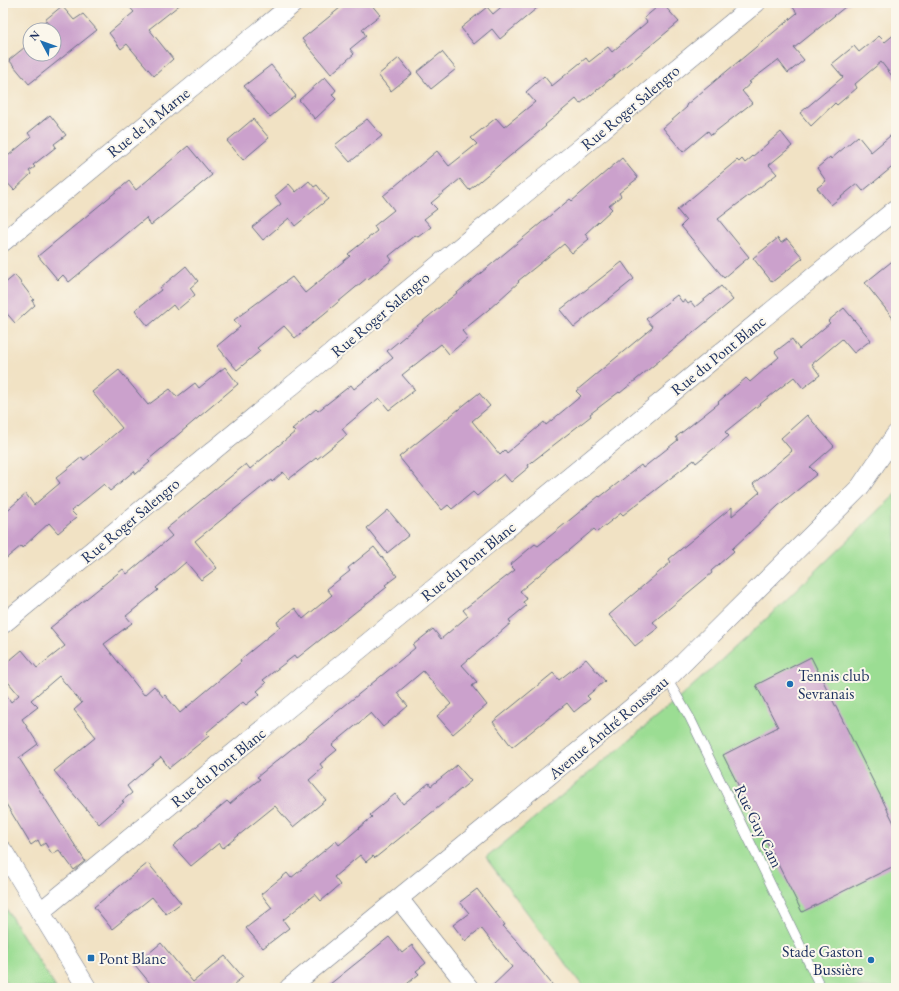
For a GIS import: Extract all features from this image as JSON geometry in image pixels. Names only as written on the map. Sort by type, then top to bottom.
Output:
[{"type":"street","name":"Rue de la Marne","points":[[3,242],[294,3]]},
{"type":"street","name":"Rue Roger Salengro","points":[[3,624],[756,3]]},
{"type":"street","name":"Rue du Pont Blanc","points":[[40,912],[896,209]]},
{"type":"street","name":"Avenue André Rousseau","points":[[289,988],[667,679],[860,487],[896,434]]},
{"type":"street","points":[[3,850],[87,988]]},
{"type":"street","points":[[399,899],[469,988]]},
{"type":"lane","name":"Rue Guy Cam","points":[[667,679],[690,718],[821,988]]},
{"type":"green space","points":[[896,494],[896,988],[584,988],[486,858],[675,702],[764,621]]},
{"type":"green space","points":[[3,904],[56,988],[10,988],[3,977]]},
{"type":"building","points":[[126,3],[182,3],[149,29],[173,59],[154,76],[127,44],[121,49],[109,33],[134,12]]},
{"type":"building","points":[[346,3],[370,3],[380,15],[362,29],[366,36],[350,49],[354,54],[331,74],[302,39]]},
{"type":"building","points":[[506,3],[543,3],[500,39],[492,29],[474,44],[461,28],[487,7],[493,14]]},
{"type":"building","points":[[662,3],[679,22],[580,104],[576,99],[469,190],[460,179],[431,203],[437,209],[424,219],[431,227],[418,237],[415,235],[389,256],[392,260],[368,279],[367,278],[295,338],[284,326],[257,348],[260,351],[237,370],[217,346],[240,327],[234,320],[292,277],[305,293],[350,256],[348,254],[377,231],[374,226],[394,210],[383,196],[437,151],[449,166],[477,144],[471,138],[496,118],[504,127],[535,102],[526,92],[544,76],[552,86],[586,58],[589,62],[608,47],[612,52],[647,22],[644,18]]},
{"type":"building","points":[[790,3],[850,3],[794,48],[804,60],[788,73],[778,60],[749,82],[751,83],[742,91],[752,103],[711,135],[708,131],[683,152],[663,128],[687,107],[686,105],[797,13]]},
{"type":"building","points":[[62,6],[74,20],[83,14],[97,30],[62,58],[62,22],[47,22],[45,20]]},
{"type":"building","points":[[896,33],[896,81],[881,62],[855,84],[857,88],[837,105],[835,103],[811,126],[800,113],[843,77],[832,64],[854,46],[859,52],[879,36],[885,42]]},
{"type":"building","points":[[22,49],[22,62],[57,62],[29,84],[9,60]]},
{"type":"building","points":[[442,52],[456,69],[431,89],[417,72]]},
{"type":"building","points":[[399,58],[412,74],[391,91],[378,75]]},
{"type":"building","points":[[271,65],[296,96],[270,117],[244,86]]},
{"type":"building","points":[[325,77],[336,90],[332,95],[336,99],[315,119],[299,100]]},
{"type":"building","points":[[50,115],[66,135],[54,144],[56,147],[33,165],[35,167],[29,171],[31,174],[14,190],[3,178],[3,160],[31,137],[28,133]]},
{"type":"building","points":[[253,119],[269,138],[243,160],[227,141]]},
{"type":"building","points":[[367,119],[382,136],[350,162],[335,145]]},
{"type":"building","points":[[896,131],[896,164],[863,191],[857,184],[831,205],[817,188],[826,181],[817,168],[830,157],[831,159],[858,136],[871,152]]},
{"type":"building","points":[[781,132],[792,146],[769,165],[777,174],[718,219],[749,257],[724,278],[681,226],[686,221],[677,210],[737,160],[739,162],[742,159],[745,163]]},
{"type":"building","points":[[188,146],[212,175],[151,225],[146,218],[69,282],[63,275],[58,280],[38,256],[129,181],[136,190]]},
{"type":"building","points":[[622,158],[638,178],[619,193],[621,196],[609,206],[612,209],[585,234],[589,239],[572,253],[564,244],[518,281],[519,282],[488,310],[462,331],[468,338],[449,354],[441,344],[402,375],[415,390],[389,410],[379,398],[342,429],[347,435],[317,459],[316,458],[289,479],[283,472],[272,482],[271,480],[195,541],[217,568],[201,580],[186,562],[156,588],[158,590],[126,616],[132,623],[104,644],[144,695],[154,686],[163,697],[165,695],[180,713],[280,627],[277,622],[295,608],[303,619],[332,595],[327,589],[350,571],[348,568],[374,547],[397,576],[385,585],[387,587],[296,659],[294,656],[263,680],[266,683],[257,691],[260,694],[246,705],[243,702],[206,733],[209,736],[169,768],[161,757],[127,786],[132,793],[99,824],[54,771],[96,737],[74,710],[82,703],[59,676],[31,700],[38,707],[22,719],[38,744],[19,758],[85,861],[74,870],[59,850],[52,854],[45,843],[41,846],[38,840],[31,845],[3,799],[3,690],[11,702],[19,695],[3,676],[3,666],[22,650],[37,668],[65,646],[50,628],[123,569],[127,574],[172,536],[166,529],[246,464],[250,469],[295,432],[292,429],[316,409],[318,411],[351,385],[354,389],[393,358],[387,351],[570,199],[572,201]]},
{"type":"building","points":[[309,181],[314,187],[317,185],[328,199],[295,226],[289,218],[263,240],[252,227],[281,204],[275,196],[289,184],[296,192]]},
{"type":"building","points":[[778,238],[781,243],[787,239],[803,258],[772,282],[753,258]]},
{"type":"building","points":[[896,258],[896,322],[865,283]]},
{"type":"building","points":[[622,262],[634,279],[574,327],[560,310]]},
{"type":"building","points":[[186,266],[198,281],[190,288],[195,295],[177,310],[173,305],[148,326],[135,310],[161,290],[160,288]]},
{"type":"building","points":[[15,275],[34,300],[32,301],[35,305],[15,323],[3,309],[3,285]]},
{"type":"building","points":[[721,286],[733,300],[620,393],[619,392],[590,414],[591,416],[528,465],[529,467],[511,482],[504,474],[477,496],[473,492],[452,509],[448,505],[442,510],[399,457],[479,393],[490,406],[472,421],[500,455],[505,450],[507,453],[544,422],[546,425],[581,396],[576,391],[653,327],[646,319],[677,295],[682,302],[685,300],[688,304],[691,302],[695,307]]},
{"type":"building","points":[[844,308],[871,340],[854,353],[842,339],[812,364],[820,375],[803,388],[794,377],[725,432],[729,436],[696,463],[694,460],[623,515],[621,513],[597,532],[594,529],[520,591],[527,599],[523,602],[526,606],[509,620],[511,623],[462,665],[477,682],[472,686],[487,705],[453,734],[437,716],[451,704],[423,671],[397,693],[408,706],[383,727],[371,713],[332,745],[337,750],[320,764],[323,768],[309,780],[326,800],[293,827],[275,806],[223,848],[219,843],[191,866],[173,846],[227,801],[230,804],[260,779],[257,777],[415,648],[413,645],[433,629],[441,639],[468,616],[463,610],[515,570],[510,565],[535,544],[538,546],[599,496],[600,497],[641,465],[643,468],[678,440],[676,437],[719,403],[718,402],[746,378],[750,382],[779,357],[775,352],[792,339],[799,349],[830,323],[828,321]]},
{"type":"building","points":[[225,367],[238,384],[148,460],[150,462],[136,474],[134,471],[110,491],[104,484],[71,511],[77,517],[58,533],[49,523],[22,548],[21,546],[3,561],[3,514],[26,494],[34,505],[60,483],[56,478],[82,457],[84,460],[122,428],[92,392],[119,370],[148,405],[170,389],[177,397],[195,383],[199,388]]},
{"type":"building","points":[[807,415],[834,446],[810,467],[817,474],[778,506],[732,549],[734,551],[711,571],[712,573],[653,622],[658,628],[635,646],[609,615],[671,562],[669,559],[732,507],[732,516],[760,492],[753,484],[792,451],[781,438]]},
{"type":"building","points":[[388,510],[409,535],[387,553],[367,528]]},
{"type":"building","points":[[811,657],[896,827],[896,865],[802,912],[723,755],[778,727],[756,685]]},
{"type":"building","points":[[586,659],[605,681],[587,696],[590,699],[574,712],[567,703],[512,747],[493,722],[553,673],[559,680]]},
{"type":"building","points":[[457,765],[471,781],[375,858],[373,856],[366,862],[360,855],[334,877],[340,885],[321,901],[315,894],[283,920],[289,928],[263,948],[246,928],[272,908],[261,894],[287,873],[291,878],[336,841],[339,845],[372,817],[370,815],[395,794],[403,804],[429,783],[431,786]]},
{"type":"building","points":[[148,863],[181,903],[166,914],[152,897],[112,929],[94,907]]},
{"type":"building","points":[[477,889],[505,925],[503,926],[518,942],[555,988],[490,988],[512,967],[481,928],[465,941],[453,925],[469,913],[460,902]]},
{"type":"building","points":[[389,937],[402,953],[412,945],[426,963],[416,971],[419,974],[402,988],[325,988]]},
{"type":"building","points":[[161,943],[193,982],[225,956],[243,977],[229,988],[154,988],[135,965]]},
{"type":"place","name":"Tennis club Sevranais","points":[[790,684]]},
{"type":"place","name":"Pont Blanc","points":[[91,958]]},
{"type":"place","name":"Stade Gaston Bussière","points":[[871,960]]}]
